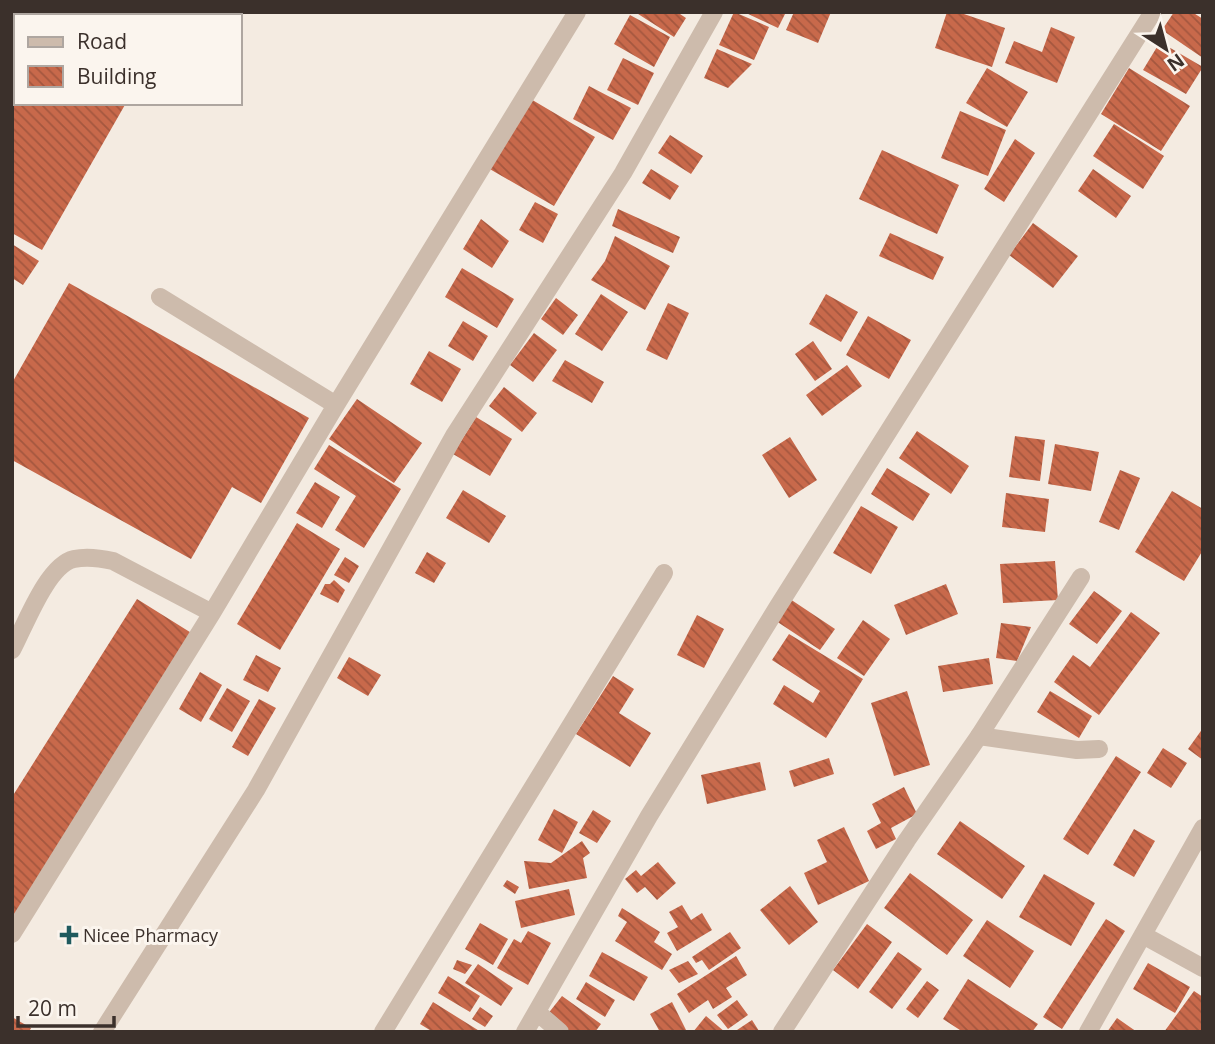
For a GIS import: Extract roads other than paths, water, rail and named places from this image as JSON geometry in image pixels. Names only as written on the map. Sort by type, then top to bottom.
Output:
[{"type":"street","points":[[12,934],[212,613],[577,12]]},
{"type":"street","points":[[102,1032],[256,790],[455,434],[623,173],[714,12]]},
{"type":"street","points":[[525,1032],[685,758],[1153,12]]},
{"type":"street","points":[[160,297],[336,405]]},
{"type":"street","points":[[12,649],[53,572],[71,559],[96,558],[113,561],[212,613]]},
{"type":"street","points":[[383,1032],[664,573]]},
{"type":"street","points":[[782,1032],[1081,577]]},
{"type":"street","points":[[979,736],[1077,750],[1099,749]]},
{"type":"street","points":[[1088,1032],[1203,828]]},
{"type":"street","points":[[1143,935],[1203,968]]},
{"type":"street","points":[[537,1012],[561,1032]]},
{"type":"place","name":"Nicee Pharmacy","points":[[69,935]]}]
